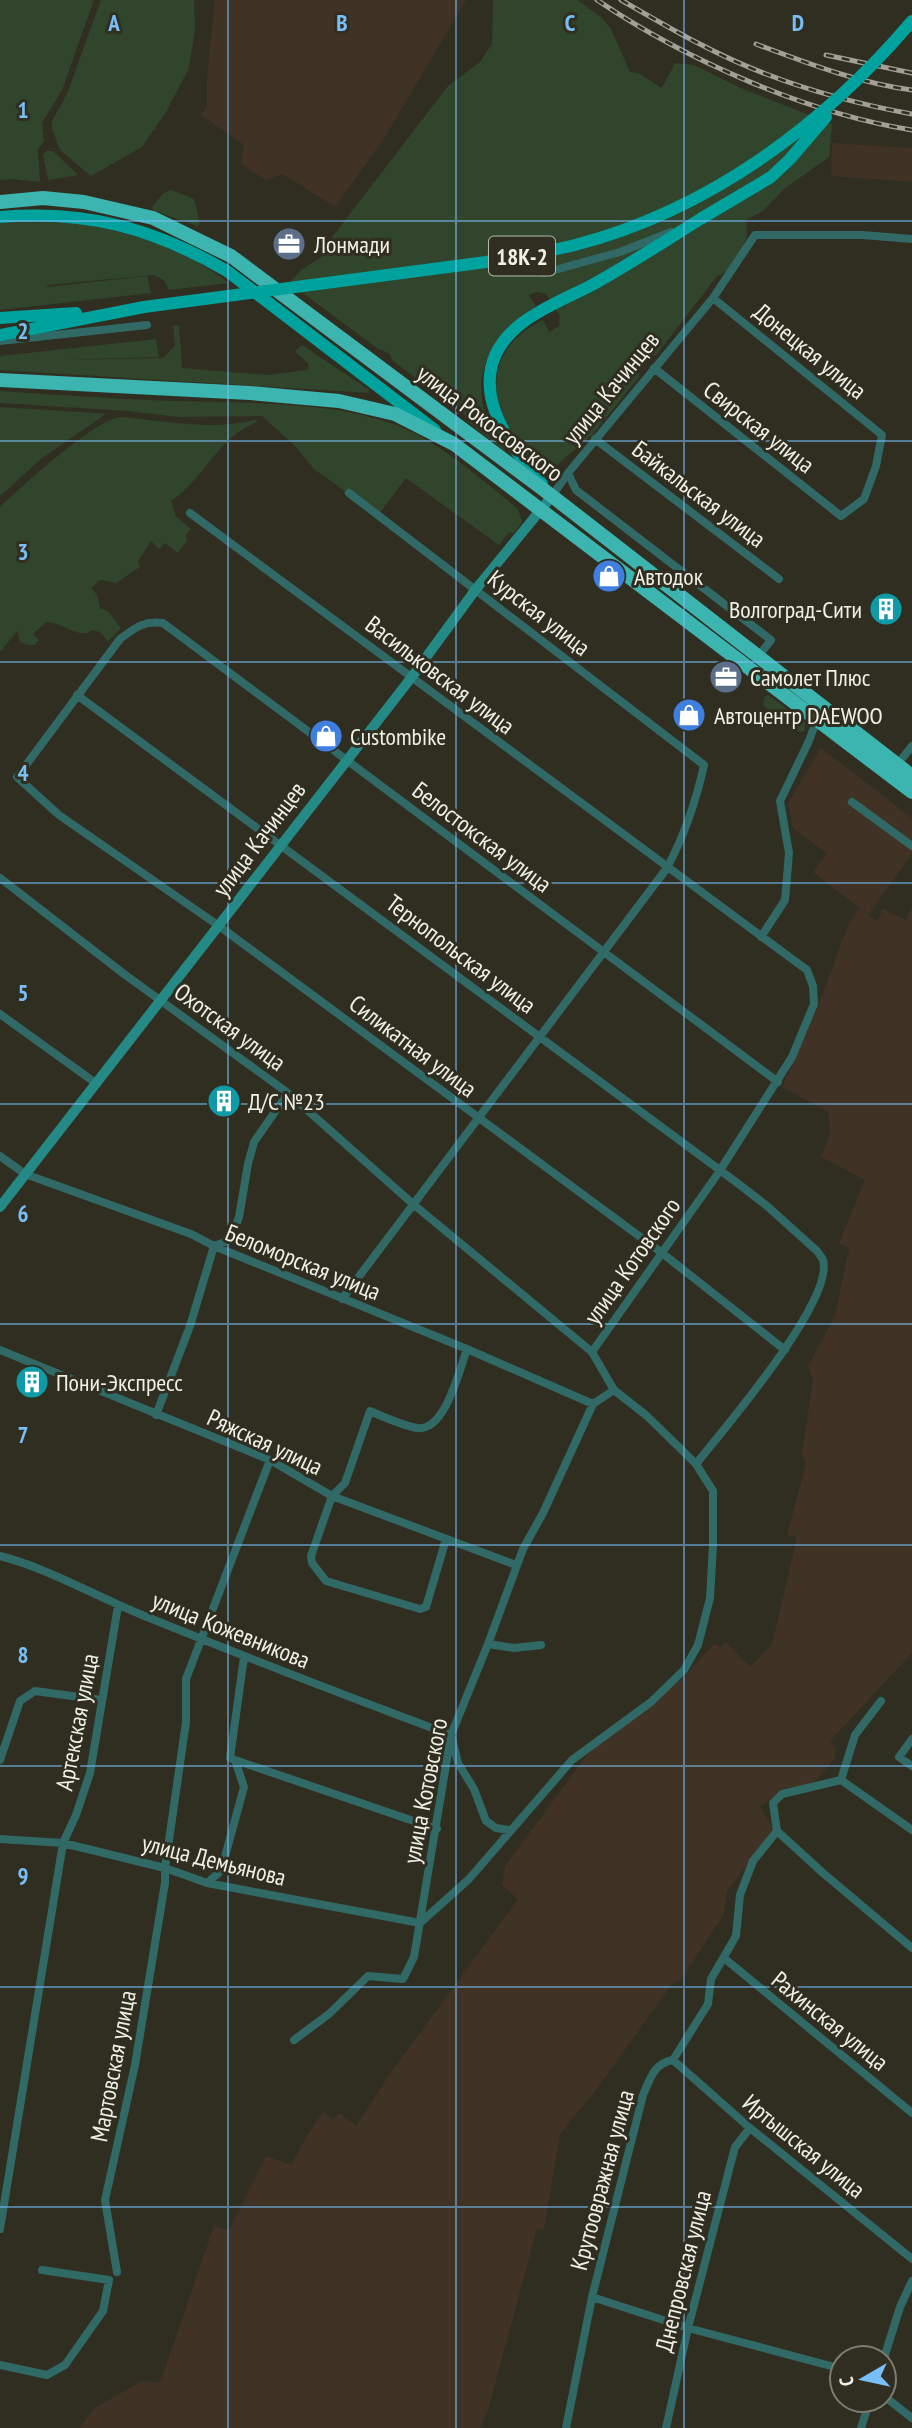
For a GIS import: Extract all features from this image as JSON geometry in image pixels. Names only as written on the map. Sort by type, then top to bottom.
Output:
[{"type":"highway","name":"улица Рокоссовского","points":[[0,202],[43,198],[84,202],[153,218],[231,256],[552,496],[912,776]]},
{"type":"highway","name":"улица Рокоссовского","points":[[0,380],[250,393],[339,401],[395,414],[454,444],[912,792]]},
{"type":"main road","name":"18К-2","points":[[552,496],[505,436],[494,411],[489,387],[493,362],[507,338],[521,324],[601,280],[771,177],[912,21]]},
{"type":"main road","name":"18К-2","points":[[144,307],[486,262],[540,253],[613,233],[692,200],[737,175],[821,114],[855,82]]},
{"type":"main road","points":[[0,217],[51,215],[106,221],[191,250],[227,271],[454,444]]},
{"type":"main road","points":[[0,320],[144,307]]},
{"type":"main road","points":[[0,335],[144,307]]},
{"type":"main road","name":"улица Качинцев","points":[[0,1207],[411,678],[477,589],[552,496]]},
{"type":"street","points":[[544,273],[620,253],[702,218]]},
{"type":"street","name":"улица Качинцев","points":[[758,657],[771,640],[576,490],[569,473],[713,298],[755,235],[863,235],[912,239]]},
{"type":"street","name":"Донецкая улица","points":[[713,298],[882,435],[876,466],[864,499],[841,516]]},
{"type":"street","points":[[0,341],[147,325]]},
{"type":"street","name":"Свирская улица","points":[[654,368],[841,516]]},
{"type":"street","name":"Байкальская улица","points":[[595,439],[779,579]]},
{"type":"street","points":[[552,496],[569,473]]},
{"type":"street","name":"Курская улица","points":[[349,493],[704,765],[694,808],[667,868]]},
{"type":"street","name":"Васильковская улица","points":[[190,513],[667,868]]},
{"type":"street","name":"Белостокская улица","points":[[77,695],[120,639],[139,625],[150,621],[163,623],[778,1082]]},
{"type":"street","name":"Силикатная улица","points":[[77,695],[17,777],[59,815],[219,926],[662,1253],[785,1350]]},
{"type":"street","name":"Тернопольская улица","points":[[77,695],[767,1206],[817,1251],[824,1260],[823,1279],[815,1301],[785,1350]]},
{"type":"street","points":[[761,937],[785,900],[789,853],[780,801],[817,719]]},
{"type":"street","points":[[897,765],[912,746]]},
{"type":"street","points":[[852,802],[912,846]]},
{"type":"street","points":[[342,1299],[667,868]]},
{"type":"street","name":"улица Котовского","points":[[614,1390],[592,1352],[719,1172],[778,1082],[792,1058],[814,1004],[813,986],[807,970],[667,868]]},
{"type":"street","name":"Охотская улица","points":[[0,878],[159,1000],[288,1093],[413,1204],[592,1352]]},
{"type":"street","points":[[0,1014],[97,1084]]},
{"type":"street","points":[[156,1415],[190,1326],[214,1246],[230,1240],[239,1217],[254,1142],[288,1093]]},
{"type":"street","name":"Беломорская улица","points":[[0,1156],[25,1174],[191,1234],[593,1404]]},
{"type":"street","points":[[446,1539],[426,1607],[419,1609],[326,1581],[312,1563],[311,1556],[332,1496],[345,1483],[370,1411],[420,1429],[436,1423],[444,1410],[467,1349]]},
{"type":"street","name":"Ряжская улица","points":[[0,1350],[270,1460],[332,1496],[516,1565]]},
{"type":"street","points":[[696,1464],[785,1350]]},
{"type":"street","points":[[420,1923],[469,1879],[572,1760],[651,1702],[684,1670],[698,1645],[710,1598],[713,1492],[696,1464],[647,1416],[614,1390],[593,1404]]},
{"type":"street","name":"улица Котовского","points":[[294,2040],[329,2014],[368,1976],[403,1979],[414,1957],[451,1735],[516,1565],[593,1404]]},
{"type":"street","name":"Мартовская улица","points":[[117,2272],[105,2200],[148,1994],[186,1722],[186,1679],[270,1460]]},
{"type":"street","name":"улица Кожевникова","points":[[0,1556],[51,1574],[118,1606],[244,1657],[451,1735]]},
{"type":"street","name":"Артекская улица","points":[[0,2229],[63,1843],[90,1773],[118,1606]]},
{"type":"street","points":[[488,1644],[514,1648],[541,1645]]},
{"type":"street","points":[[244,1657],[230,1758],[437,1829]]},
{"type":"street","points":[[0,1760],[20,1701],[35,1691],[102,1700]]},
{"type":"street","points":[[841,1780],[855,1735],[881,1701]]},
{"type":"street","points":[[451,1735],[458,1763],[474,1789],[485,1821],[496,1828],[509,1830]]},
{"type":"street","points":[[912,1739],[899,1757],[912,1766]]},
{"type":"street","points":[[207,1883],[221,1871],[244,1787],[235,1760]]},
{"type":"street","points":[[912,1830],[841,1780],[782,1794],[773,1803],[777,1831],[822,1873],[912,1948]]},
{"type":"street","name":"Крутоовражная улица","points":[[566,2428],[592,2297],[643,2095],[653,2070],[663,2061],[673,2060],[708,2004],[711,1979],[736,1936],[740,1895],[752,1861],[777,1831]]},
{"type":"street","name":"улица Демьянова","points":[[0,1839],[63,1843],[164,1868],[207,1883],[420,1923]]},
{"type":"street","name":"Рахинская улица","points":[[724,1958],[912,2113]]},
{"type":"street","name":"Иртышская улица","points":[[673,2060],[750,2127],[912,2259]]},
{"type":"street","name":"Днепровская улица","points":[[666,2428],[688,2328],[735,2147],[750,2127]]},
{"type":"street","points":[[0,2169],[10,2171]]},
{"type":"street","points":[[0,2365],[47,2375],[65,2365],[103,2311],[109,2280],[41,2270]]},
{"type":"street","points":[[888,2344],[900,2306],[912,2281]]},
{"type":"street","points":[[592,2297],[688,2328],[828,2365]]},
{"type":"street","points":[[898,2407],[912,2418]]},
{"type":"shaded area","points":[[215,0],[466,0],[385,137],[335,207],[283,174],[265,180],[241,164],[244,145],[201,115],[207,106],[207,76]]},
{"type":"shaded area","points":[[832,143],[912,148],[912,182],[831,176]]},
{"type":"shaded area","points":[[821,748],[912,818],[912,854],[868,915],[877,921],[883,909],[906,920],[912,907],[912,1653],[830,1741],[835,1747],[836,1757],[812,1785],[785,1787],[760,1807],[774,1830],[727,1891],[724,1914],[681,1980],[672,1984],[597,2089],[560,2134],[544,2230],[537,2229],[488,2410],[480,2428],[79,2428],[95,2408],[142,2381],[160,2383],[214,2226],[229,2230],[266,2156],[291,2165],[323,2112],[333,2120],[339,2113],[356,2126],[389,2075],[518,1899],[502,1885],[505,1866],[590,1751],[682,1679],[715,1643],[720,1648],[726,1642],[750,1667],[772,1644],[797,1537],[787,1535],[806,1464],[802,1453],[813,1380],[808,1366],[835,1316],[849,1248],[839,1243],[865,1180],[821,1157],[830,1134],[828,1112],[782,1087],[818,1007],[848,925],[859,909],[866,913],[813,872],[827,854],[793,828],[788,803]]},
{"type":"green space","points":[[0,0],[94,0],[62,90],[42,123],[44,141],[38,150],[40,182],[0,180]]},
{"type":"green space","points":[[101,0],[194,0],[195,29],[189,68],[166,112],[142,147],[91,176],[60,150],[52,129],[52,121],[67,94]]},
{"type":"green space","points":[[493,0],[577,0],[601,17],[611,29],[630,72],[638,73],[662,88],[675,63],[694,65],[743,89],[832,124],[829,157],[784,189],[763,211],[746,220],[747,237],[732,270],[717,276],[657,354],[649,358],[635,354],[632,359],[639,370],[639,377],[593,434],[557,465],[557,484],[519,445],[500,409],[496,392],[502,359],[511,344],[524,331],[543,320],[549,332],[559,326],[560,316],[546,294],[536,292],[529,295],[536,306],[508,328],[488,357],[483,373],[483,407],[490,425],[507,453],[468,422],[467,417],[392,360],[390,354],[377,348],[289,283],[301,270],[328,253],[326,245],[448,86],[480,62],[492,44]]},
{"type":"green space","points":[[53,151],[78,175],[48,180],[43,154]]},
{"type":"green space","points":[[171,190],[194,199],[200,224],[197,226],[153,210],[152,207],[160,197]]},
{"type":"green space","points":[[58,221],[102,228],[148,240],[190,258],[228,283],[169,290],[164,280],[153,275],[47,285],[147,276],[151,293],[0,310],[0,222]]},
{"type":"green space","points":[[179,325],[182,368],[269,375],[306,370],[309,368],[308,363],[296,353],[302,345],[368,389],[370,393],[0,370],[0,356],[156,339],[159,357],[57,360],[163,358],[175,346],[173,326]]},
{"type":"green space","points":[[0,391],[290,405],[376,418],[415,434],[446,453],[518,509],[522,522],[514,533],[509,532],[499,545],[406,478],[378,515],[314,469],[294,445],[262,416],[179,417],[0,403]]},
{"type":"green space","points":[[0,407],[106,414],[42,458],[0,496]]},
{"type":"green space","points":[[121,417],[205,425],[255,420],[257,422],[231,438],[183,492],[171,501],[176,517],[191,529],[186,535],[187,541],[178,553],[165,543],[159,549],[151,541],[138,561],[140,567],[116,583],[100,580],[91,588],[97,595],[100,608],[108,611],[121,628],[108,642],[100,632],[76,632],[46,622],[33,634],[39,640],[35,645],[20,642],[17,631],[0,652],[0,507],[77,441],[94,429]]},
{"type":"green space","points":[[768,695],[805,722],[805,730],[794,731],[763,705],[764,698]]},
{"type":"railway","points":[[597,0],[669,43],[748,81],[831,111],[912,130]]},
{"type":"railway","points":[[621,0],[710,49],[766,74],[838,97],[912,114]]},
{"type":"railway","points":[[756,44],[852,77],[912,90]]},
{"type":"railway","points":[[826,55],[912,73]]},
{"type":"place","name":"Лонмади","points":[[289,244]]},
{"type":"place","name":"Автодок","points":[[609,576]]},
{"type":"place","name":"Волгоград-Сити","points":[[886,609]]},
{"type":"place","name":"Самолет Плюс","points":[[726,677]]},
{"type":"place","name":"Автоцентр DAEWOO","points":[[689,715]]},
{"type":"place","name":"Custombike","points":[[326,736]]},
{"type":"place","name":"Д/С №23","points":[[224,1101]]},
{"type":"place","name":"Пони-Экспресс","points":[[32,1382]]}]
